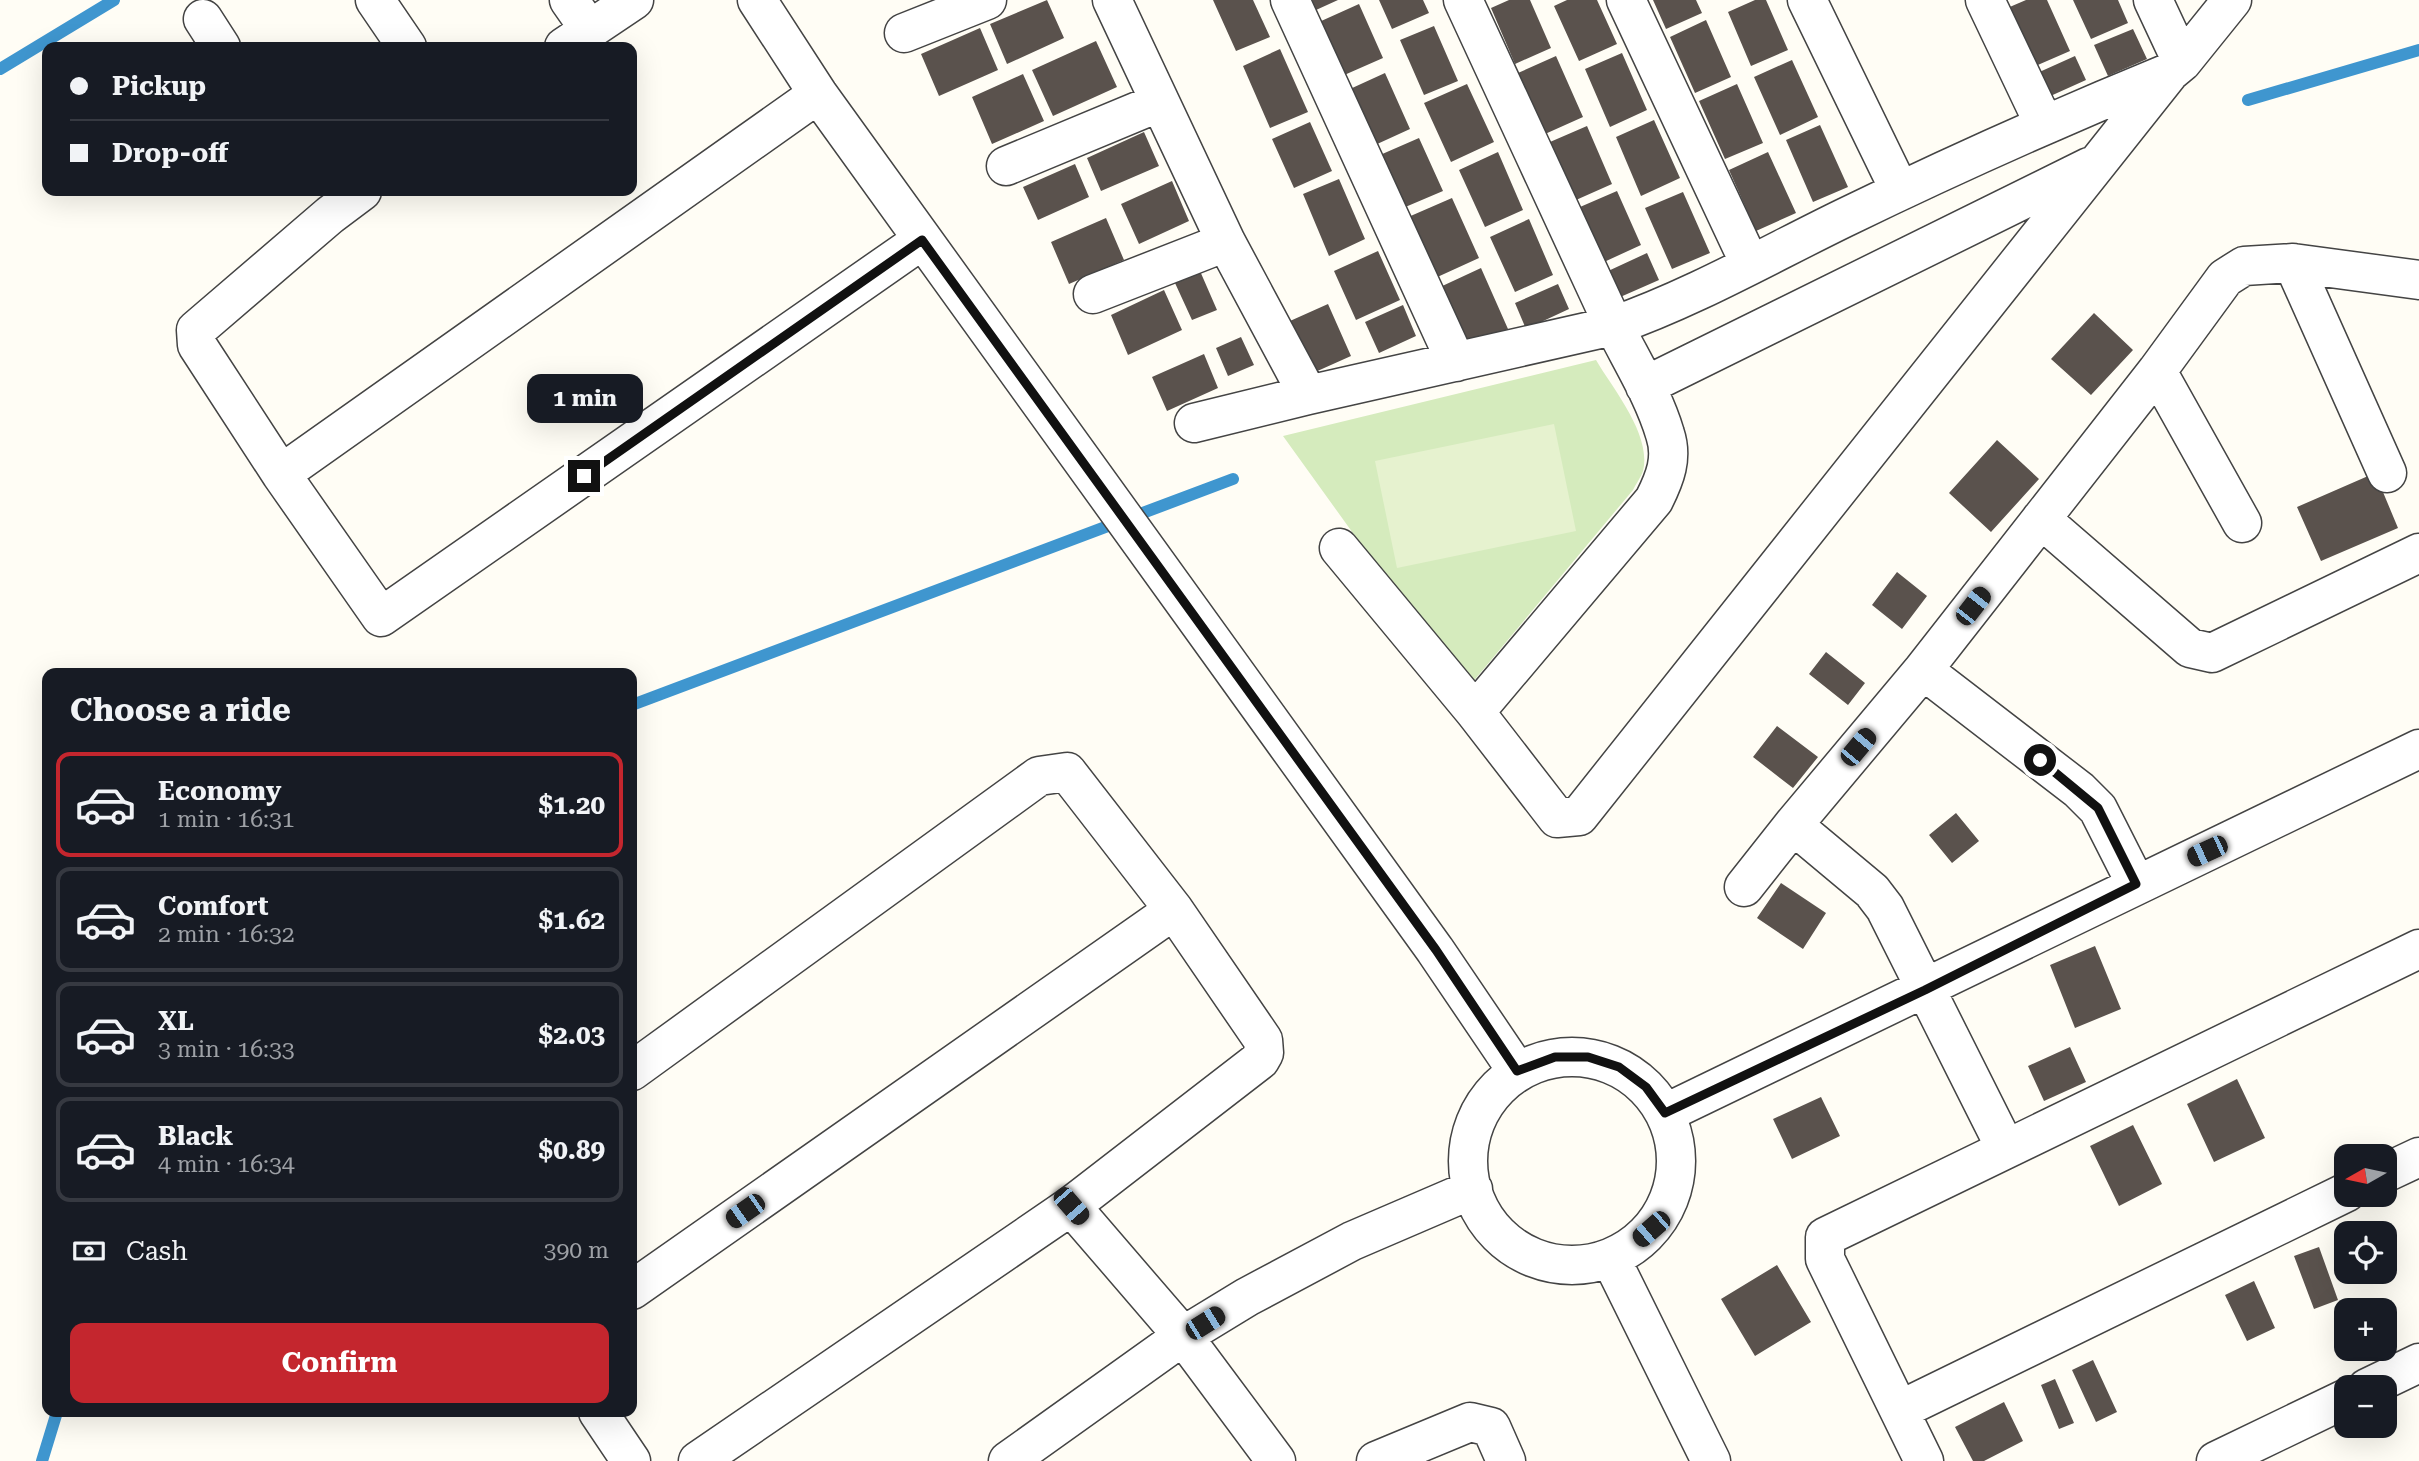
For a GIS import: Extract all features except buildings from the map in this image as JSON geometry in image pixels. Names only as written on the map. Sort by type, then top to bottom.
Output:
[{"type":"street","points":[[375,0],[404,42]]},
{"type":"street","points":[[574,26],[634,0]]},
{"type":"street","points":[[757,0],[818,94],[1436,950],[1517,1071]]},
{"type":"street","points":[[1112,0],[1226,242],[1308,395]]},
{"type":"street","points":[[1290,0],[1456,362]]},
{"type":"street","points":[[1463,0],[1613,326],[1645,386],[1666,435],[1669,457],[1664,480],[1654,500],[1475,712]]},
{"type":"street","points":[[1626,0],[1749,264]]},
{"type":"street","points":[[1807,0],[1900,191]]},
{"type":"street","points":[[1985,0],[2044,124]]},
{"type":"street","points":[[2153,0],[2176,67]]},
{"type":"street","points":[[1339,548],[1475,712],[1557,818],[1578,816],[2098,163],[2232,0]]},
{"type":"street","points":[[904,33],[970,3]]},
{"type":"street","points":[[1194,423],[1613,326],[1662,309],[1900,191],[2044,124],[2176,67]]},
{"type":"street","points":[[281,474],[818,94]]},
{"type":"street","points":[[1006,166],[1160,102]]},
{"type":"street","points":[[1645,386],[2098,163]]},
{"type":"street","points":[[345,196],[322,203],[196,330],[197,345],[281,474],[382,617],[922,240]]},
{"type":"street","points":[[1093,294],[1226,242]]},
{"type":"street","points":[[1744,887],[1923,670],[2157,370],[2225,278],[2244,266],[2292,263],[2419,280]]},
{"type":"street","points":[[2292,263],[2388,473]]},
{"type":"street","points":[[2157,370],[2242,523]]},
{"type":"street","points":[[2041,519],[2190,648],[2212,653],[2419,553]]},
{"type":"street","points":[[1923,670],[2079,790],[2098,808],[2136,884]]},
{"type":"street","points":[[1665,1113],[1925,990],[2136,884],[2419,749]]},
{"type":"street","points":[[637,1067],[1039,776],[1067,772],[1174,910],[1263,1040],[1264,1054],[1260,1060],[1071,1206],[698,1461]]},
{"type":"street","points":[[1793,825],[1872,891],[1885,908],[2006,1149]]},
{"type":"street","points":[[637,1286],[1174,910]]},
{"type":"street","points":[[1924,1461],[1825,1259],[1825,1237],[2419,949]]},
{"type":"street","points":[[1555,1057],[1588,1057],[1619,1067],[1646,1087],[1665,1113],[1675,1143],[1676,1174],[1668,1203],[1651,1229],[1628,1249],[1611,1259],[1570,1266],[1540,1260],[1513,1246],[1490,1225],[1473,1189],[1469,1169],[1471,1139],[1481,1110],[1499,1086],[1517,1071],[1555,1057]]},
{"type":"street","points":[[2398,1167],[2419,1157]]},
{"type":"street","points":[[1008,1461],[1183,1336],[1247,1297],[1352,1241],[1473,1189]]},
{"type":"street","points":[[1900,1410],[2334,1198]]},
{"type":"street","points":[[1071,1206],[1183,1336],[1276,1461]]},
{"type":"street","points":[[1611,1259],[1711,1461]]},
{"type":"street","points":[[2394,1375],[2419,1363]]},
{"type":"street","points":[[2216,1461],[2334,1404]]},
{"type":"street","points":[[601,1417],[631,1461]]},
{"type":"street","points":[[1376,1461],[1470,1422],[1491,1427],[1506,1461]]},
{"type":"green space","points":[[1596,360],[1637,428],[1644,457],[1643,471],[1633,490],[1466,690],[1283,436]]},
{"type":"green space","points":[[1554,424],[1576,531],[1397,568],[1375,461]]},
{"type":"waterway","points":[[45,42],[114,0]]},
{"type":"waterway","points":[[0,69],[42,44]]},
{"type":"waterway","points":[[2248,100],[2419,50]]},
{"type":"waterway","points":[[637,703],[1233,479]]},
{"type":"waterway","points":[[42,1461],[55,1417]]},
{"type":"route","points":[[584,476],[922,240],[1436,950],[1517,1071],[1555,1057],[1588,1057],[1619,1067],[1646,1087],[1665,1113],[1925,990],[2136,884],[2098,808],[2040,760]]}]
